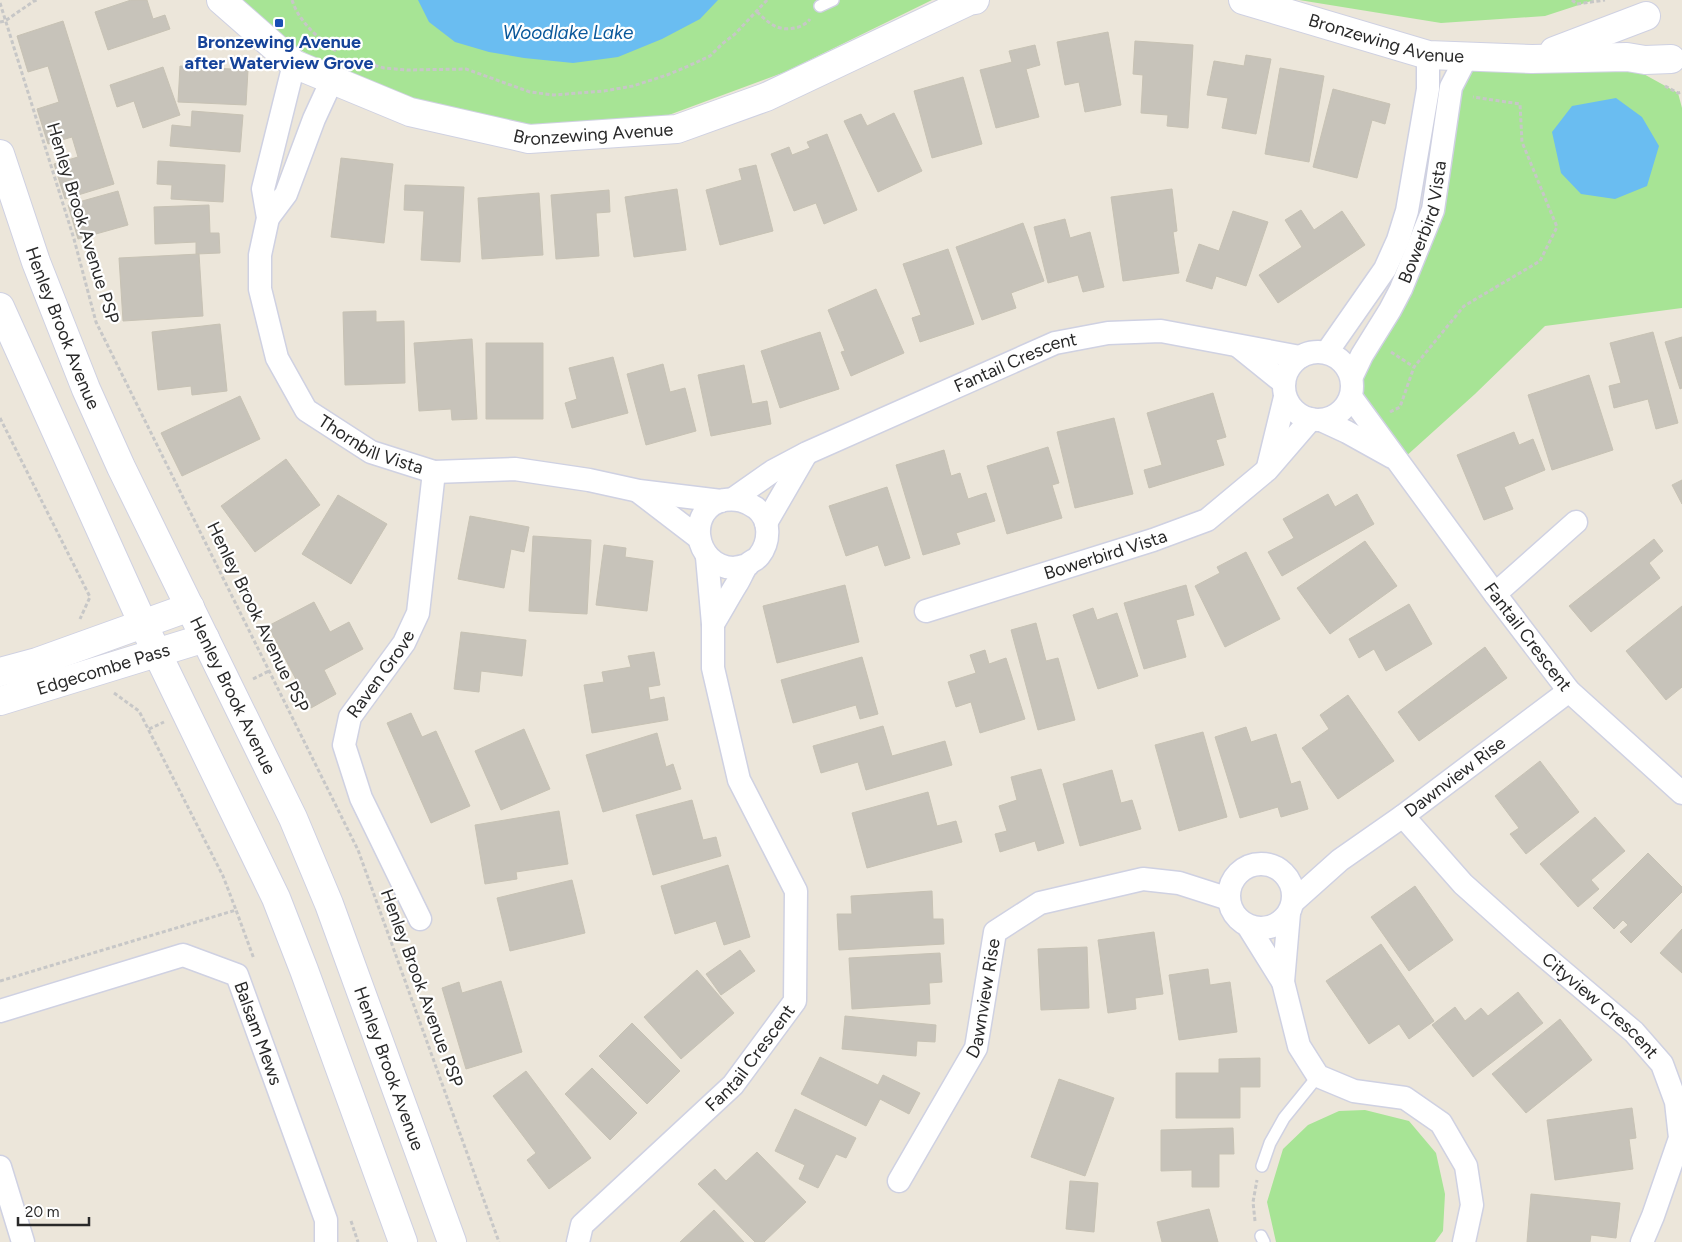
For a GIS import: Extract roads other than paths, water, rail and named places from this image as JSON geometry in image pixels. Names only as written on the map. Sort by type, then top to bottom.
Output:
[{"type":"main road","name":"Bronzewing Avenue","points":[[222,0],[294,64],[410,112],[529,139],[677,129],[766,97],[971,0]]},
{"type":"main road","name":"Bronzewing Avenue","points":[[1243,0],[1428,56],[1532,59],[1627,56],[1645,60],[1676,61]]},
{"type":"main road","name":"Bronzewing Avenue","points":[[1532,59],[1648,8]]},
{"type":"main road","points":[[1648,8],[1647,29],[1651,42],[1660,52],[1676,61]]},
{"type":"main road","name":"Henley Brook Avenue","points":[[0,154],[36,262],[86,389],[121,467],[293,818],[325,896],[452,1242]]},
{"type":"main road","points":[[0,307],[143,624],[276,898],[308,979],[403,1242]]},
{"type":"main road","name":"Edgecombe Pass","points":[[0,672],[37,662],[190,607]]},
{"type":"main road","name":"Edgecombe Pass","points":[[0,701],[205,638]]},
{"type":"street","name":"Bowerbird Vista","points":[[1327,352],[1386,269],[1398,240],[1407,211],[1426,99],[1428,56]]},
{"type":"street","name":"Bowerbird Vista","points":[[1351,387],[1362,355],[1401,289],[1433,210],[1451,87],[1467,56]]},
{"type":"street","name":"Thornbill Vista","points":[[294,64],[263,190],[268,218],[260,255],[260,289],[277,358],[306,410],[371,452],[434,472],[515,469],[589,480],[639,492],[727,500]]},
{"type":"street","name":"Thornbill Vista","points":[[268,218],[286,194],[314,119],[332,80]]},
{"type":"street","name":"Fantail Crescent","points":[[727,500],[773,471],[807,453],[1055,342],[1108,333],[1161,331],[1300,356]]},
{"type":"street","name":"Fantail Crescent","points":[[1238,345],[1284,390]]},
{"type":"street","points":[[1267,470],[1286,373],[1292,364],[1300,356],[1318,351],[1327,352],[1338,357],[1347,366],[1351,387],[1346,406],[1340,413],[1331,418],[1316,420],[1300,415],[1291,408],[1284,390]]},
{"type":"street","name":"Fantail Crescent","points":[[1351,387],[1370,422],[1395,459],[1494,594],[1569,691],[1682,794]]},
{"type":"street","name":"Bowerbird Vista","points":[[926,611],[1153,540],[1207,520],[1267,470],[1316,420]]},
{"type":"street","name":"Fantail Crescent","points":[[1316,420],[1347,432],[1395,459]]},
{"type":"street","points":[[766,523],[807,453]]},
{"type":"street","name":"Raven Grove","points":[[420,919],[361,798],[344,745],[350,717],[404,643],[418,613],[434,472]]},
{"type":"street","name":"Thornbill Vista","points":[[639,492],[703,547]]},
{"type":"street","points":[[727,500],[747,502],[759,510],[766,523],[768,535],[765,547],[758,558],[748,565],[734,568],[719,565],[703,547],[699,526],[703,516],[711,507],[727,500]]},
{"type":"street","points":[[1494,594],[1576,522]]},
{"type":"street","name":"Fantail Crescent","points":[[578,1242],[582,1226],[733,1084],[795,1001],[796,891],[739,780],[713,668],[713,624],[703,547]]},
{"type":"street","points":[[713,624],[748,565]]},
{"type":"street","name":"Dawnview Rise","points":[[1291,907],[1340,860],[1404,816],[1569,691]]},
{"type":"street","name":"Cityview Crescent","points":[[1404,816],[1463,884],[1530,944],[1634,1032],[1662,1064],[1676,1102],[1680,1138],[1642,1242]]},
{"type":"street","name":"Dawnview Rise","points":[[1286,876],[1340,860]]},
{"type":"street","points":[[1283,982],[1291,907],[1292,888],[1286,876],[1272,866],[1254,865],[1244,869],[1235,877],[1230,888],[1229,899],[1232,910],[1238,919],[1248,926],[1259,929],[1271,927],[1281,922],[1291,907]]},
{"type":"street","name":"Dawnview Rise","points":[[1179,883],[1235,877]]},
{"type":"street","name":"Dawnview Rise","points":[[899,1181],[976,1048],[995,932],[1040,903],[1143,879],[1179,883],[1229,899]]},
{"type":"street","points":[[1248,926],[1283,982],[1299,1046],[1318,1076],[1354,1091],[1405,1098],[1441,1122],[1466,1166],[1472,1205],[1464,1242]]},
{"type":"street","name":"Balsam Mews","points":[[0,1010],[183,955],[237,975],[326,1220],[326,1242]]},
{"type":"street","points":[[0,1167],[23,1242]]},
{"type":"lane","points":[[820,6],[833,0]]},
{"type":"lane","points":[[1262,1166],[1270,1143],[1284,1118],[1318,1076]]},
{"type":"water","name":"Woodlake Lake","points":[[418,0],[718,0],[700,19],[662,39],[618,57],[573,63],[489,52],[455,42],[429,22]]},
{"type":"water","points":[[1616,98],[1642,117],[1659,146],[1647,186],[1615,199],[1581,194],[1561,173],[1552,132],[1572,106]]},
{"type":"place","name":"Bronzewing Avenue after Waterview Grove","points":[[279,23]]}]
